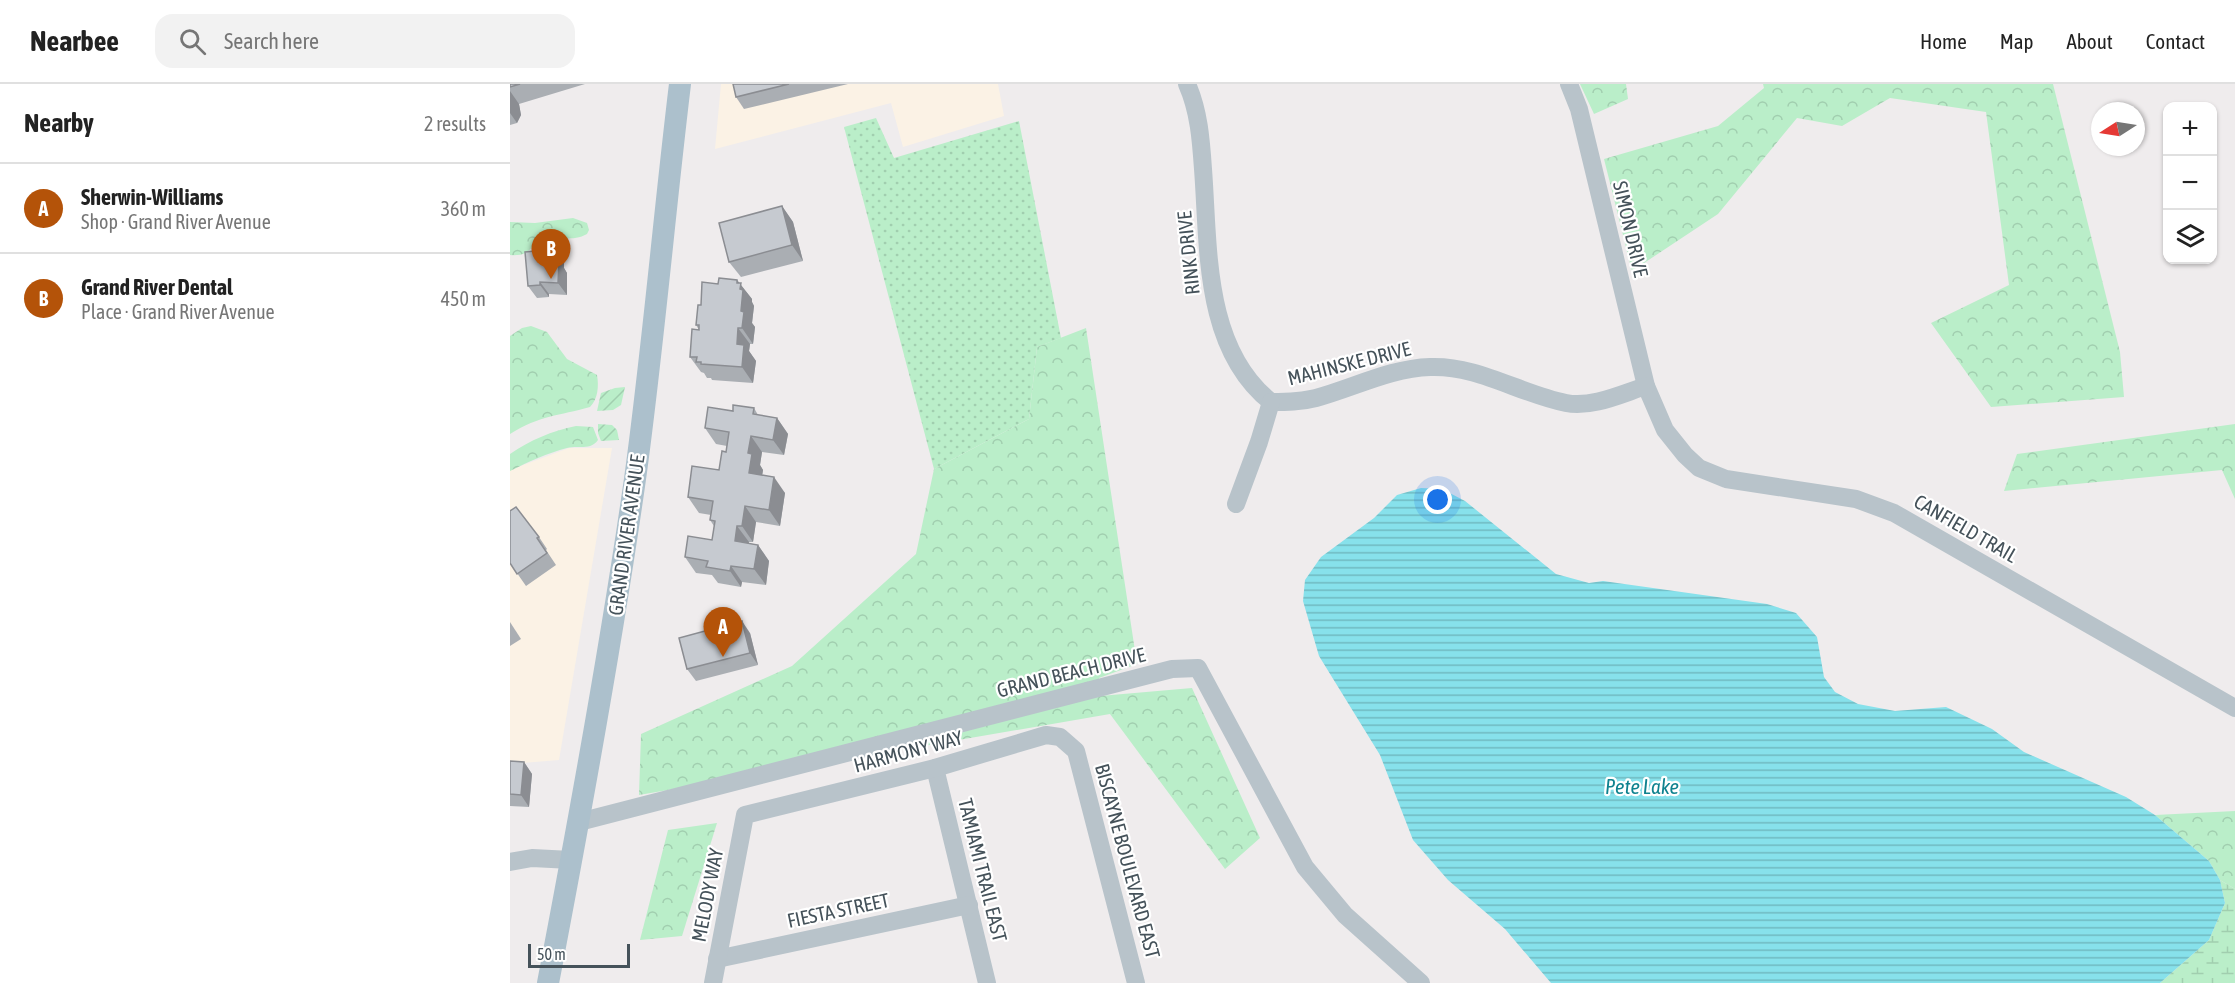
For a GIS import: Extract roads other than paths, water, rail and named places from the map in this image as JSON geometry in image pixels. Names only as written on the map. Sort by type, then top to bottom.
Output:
[{"type":"main road","name":"GRAND RIVER AVENUE","points":[[548,983],[579,822],[612,629],[634,481],[680,84]]},
{"type":"street","name":"RINK DRIVE","points":[[1187,84],[1199,122],[1213,291],[1222,328],[1237,364],[1254,389],[1271,402]]},
{"type":"street","name":"SIMON DRIVE","points":[[1569,84],[1579,109],[1646,386],[1665,430]]},
{"type":"street","name":"MAHINSKE DRIVE","points":[[1236,504],[1271,402],[1314,399],[1400,372],[1428,367],[1462,370],[1568,403],[1601,401],[1646,386]]},
{"type":"street","name":"CANFIELD TRAIL","points":[[1665,430],[1699,468],[1726,479],[1856,499],[1894,513],[2235,708]]},
{"type":"street","name":"GRAND BEACH DRIVE","points":[[579,822],[1172,669],[1198,668],[1305,867],[1345,915],[1421,983]]},
{"type":"street","name":"HARMONY WAY","points":[[746,815],[935,768],[1046,735],[1060,737],[1076,751]]},
{"type":"street","name":"BISCAYNE BOULEVARD EAST","points":[[1076,751],[1136,983]]},
{"type":"street","name":"TAMIAMI TRAIL EAST","points":[[935,768],[987,983]]},
{"type":"street","name":"MELODY WAY","points":[[712,983],[746,815]]},
{"type":"street","points":[[510,862],[532,858],[571,860]]},
{"type":"street","name":"FIESTA STREET","points":[[717,959],[969,905]]},
{"type":"water","name":"Pete Lake","points":[[1421,488],[1442,489],[1465,501],[1556,574],[1589,583],[1603,581],[1767,604],[1796,613],[1817,637],[1824,677],[1835,692],[1858,704],[1895,711],[1946,707],[1992,729],[2024,752],[2126,797],[2155,815],[2209,861],[2220,880],[2225,903],[2209,940],[2160,983],[1551,983],[1505,929],[1448,880],[1413,840],[1380,755],[1319,656],[1303,601],[1305,580],[1321,557],[1374,518],[1397,495]]},
{"type":"place","name":"Grand River Dental","points":[[551,279]]},
{"type":"place","name":"Sherwin-Williams","points":[[723,657]]}]
